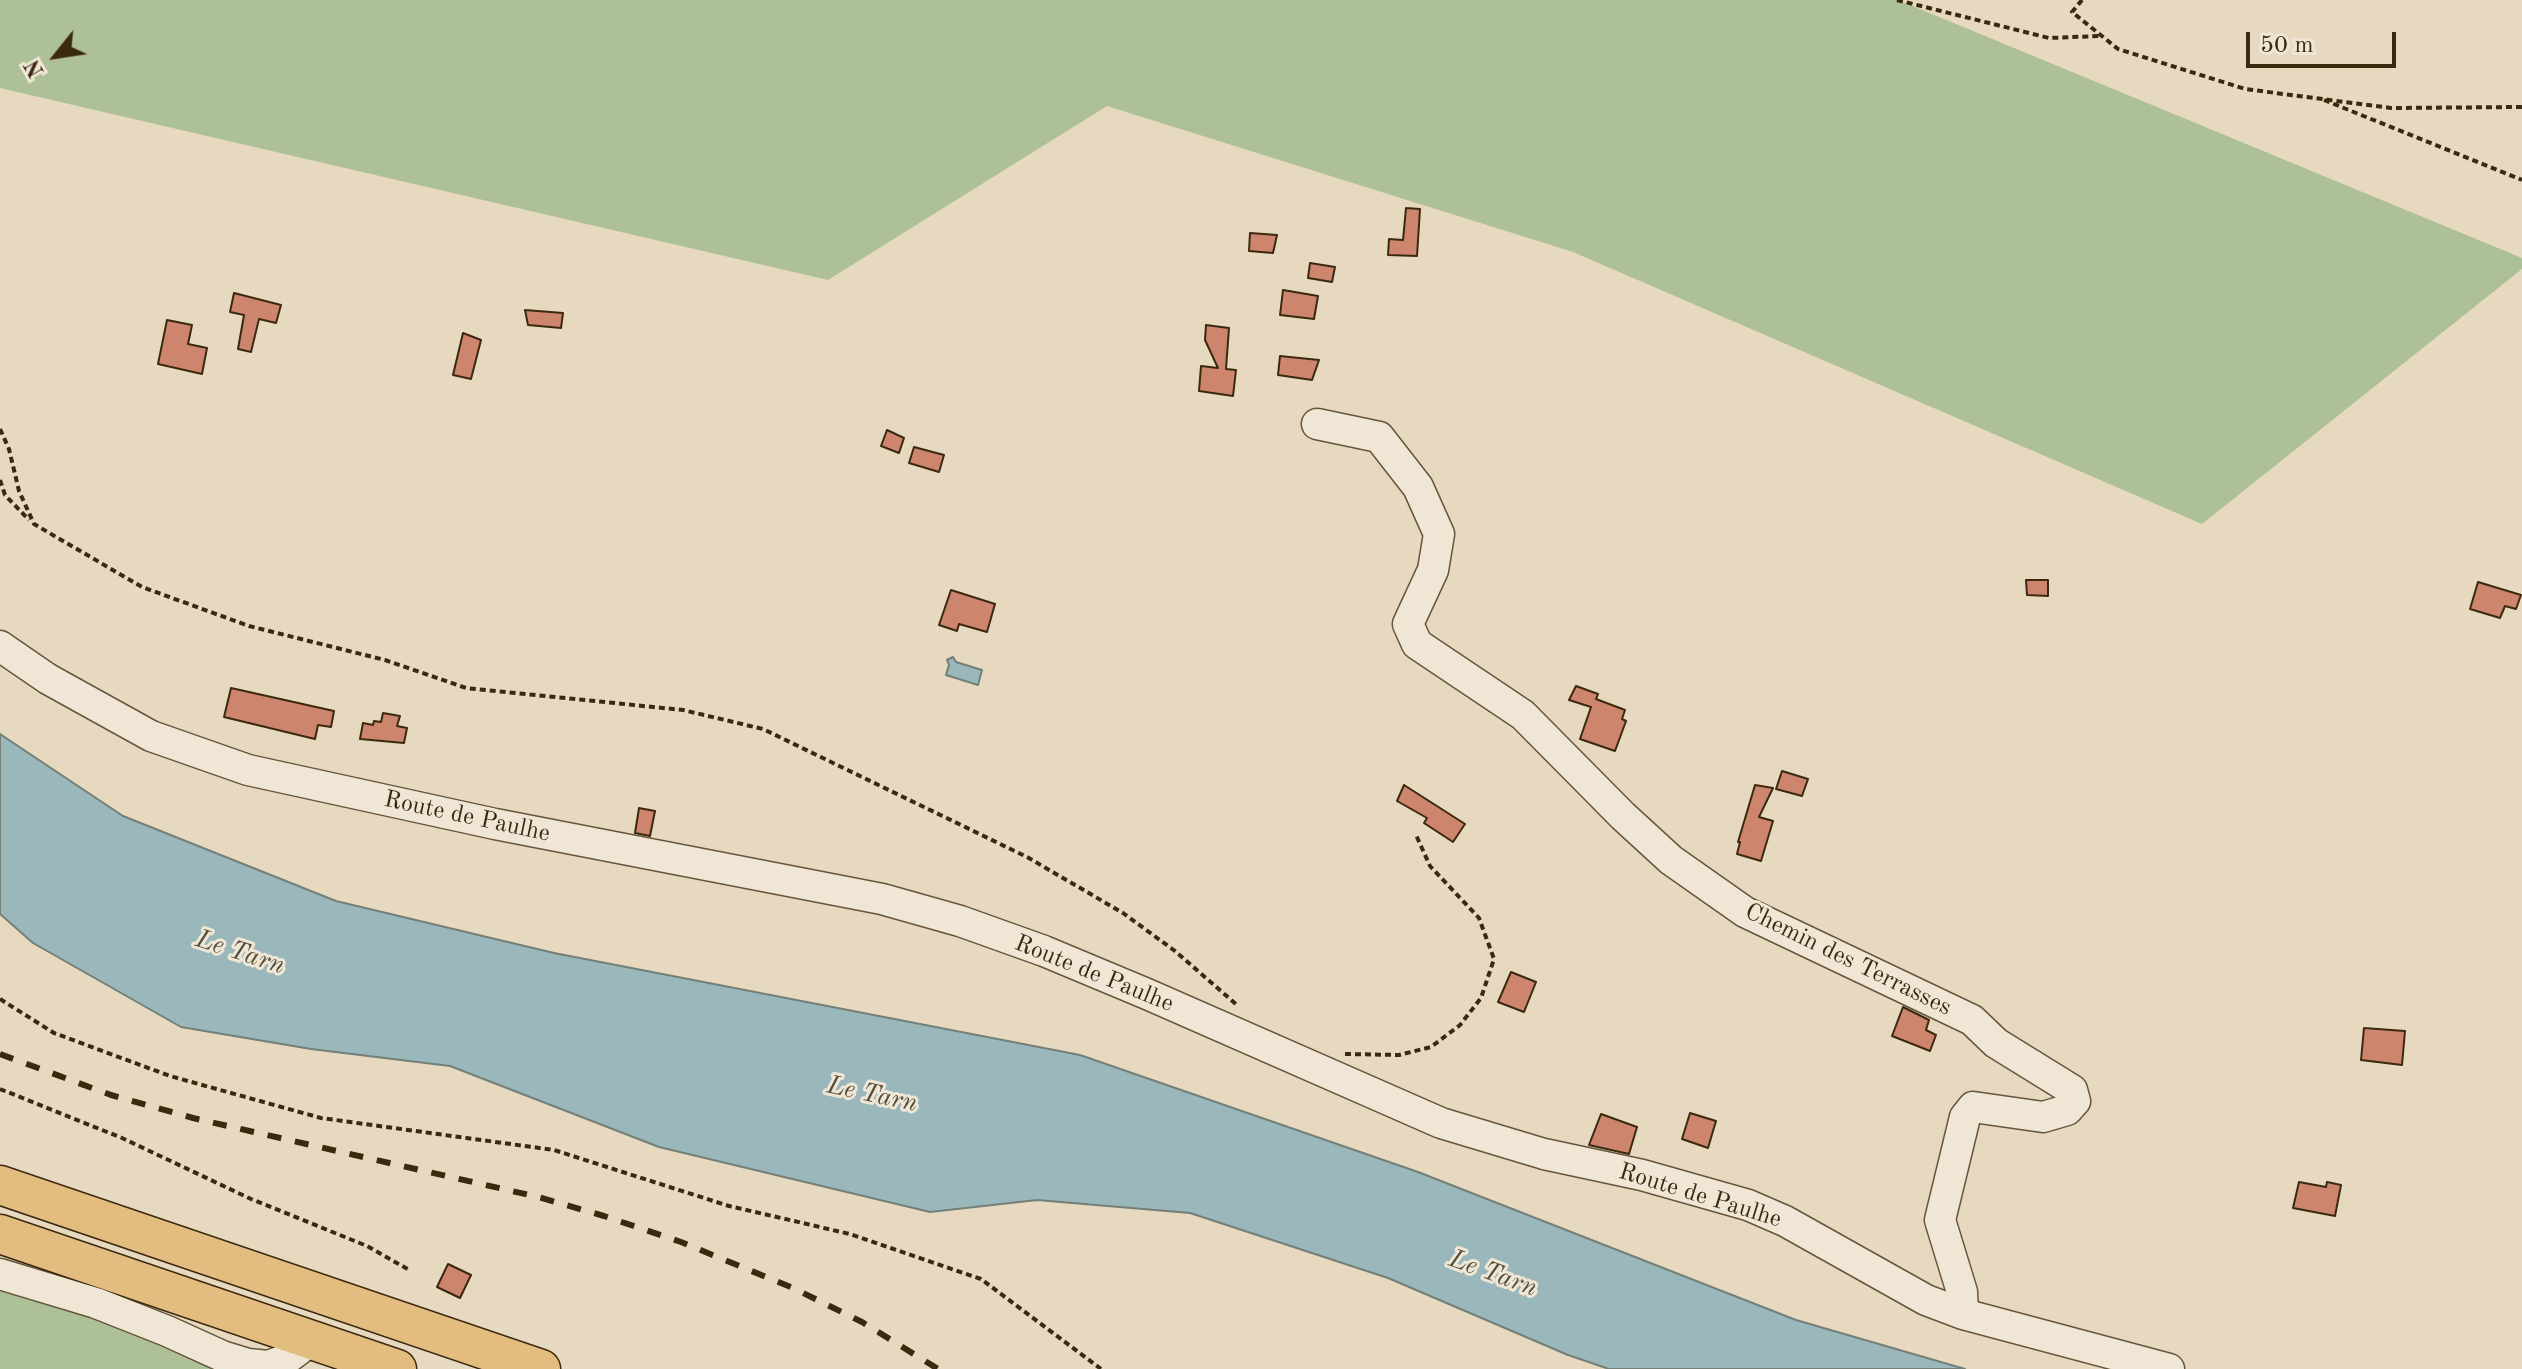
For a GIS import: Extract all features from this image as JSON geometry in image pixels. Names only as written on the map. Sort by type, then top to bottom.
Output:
[{"type":"main road","points":[[0,1185],[541,1369]]},
{"type":"main road","points":[[0,1234],[397,1369]]},
{"type":"street","name":"Chemin des Terrasses","points":[[1317,424],[1379,437],[1418,487],[1439,534],[1433,570],[1408,624],[1417,644],[1523,715],[1671,860],[1745,912],[1972,1020],[1996,1043],[2072,1090],[2075,1101],[2067,1110],[2043,1117],[1973,1107],[1965,1117],[1940,1220],[1962,1292],[1963,1314]]},
{"type":"street","name":"Route de Paulhe","points":[[0,646],[48,679],[151,736],[197,755],[248,770],[495,824],[855,894],[960,921],[1044,951],[1147,994],[1441,1123],[1544,1154],[1642,1175],[1748,1205],[1785,1221],[1926,1300],[1963,1314],[2169,1369]]},
{"type":"street","points":[[0,1274],[96,1303],[248,1364],[268,1366],[285,1360],[301,1348],[306,1338]]},
{"type":"path","points":[[1897,0],[2049,38],[2101,36]]},
{"type":"path","points":[[2082,0],[2072,12],[2118,49],[2245,89],[2391,108],[2522,107]]},
{"type":"path","points":[[2318,98],[2522,180]]},
{"type":"path","points":[[0,429],[9,449],[19,491],[34,524]]},
{"type":"path","points":[[0,480],[5,495],[34,524],[142,587],[249,626],[385,660],[466,688],[683,710],[763,729],[1027,857],[1123,913],[1175,951],[1239,1007]]},
{"type":"path","points":[[1342,1054],[1399,1055],[1431,1047],[1460,1025],[1481,998],[1494,959],[1479,918],[1430,866],[1416,835]]},
{"type":"path","points":[[0,999],[54,1033],[170,1076],[321,1118],[554,1150],[729,1206],[850,1234],[981,1279],[1101,1369]]},
{"type":"path","points":[[0,1089],[122,1138],[251,1199],[367,1246],[411,1271]]},
{"type":"green space","points":[[0,0],[1898,0],[2522,258],[2522,269],[2202,524],[1573,252],[1107,106],[828,280],[0,88]]},
{"type":"green space","points":[[0,1272],[296,1369],[0,1369]]},
{"type":"water","points":[[953,657],[956,662],[982,670],[978,685],[946,675],[947,660]]},
{"type":"water","name":"Le Tarn","points":[[0,734],[123,816],[336,901],[554,953],[1080,1055],[1418,1172],[1796,1320],[1965,1369],[1609,1369],[1568,1355],[1388,1278],[1190,1213],[1037,1200],[930,1212],[659,1147],[450,1066],[311,1049],[181,1027],[33,943],[0,914]]},
{"type":"building","points":[[1406,208],[1420,209],[1417,256],[1388,255],[1389,239],[1403,240]]},
{"type":"building","points":[[1250,233],[1277,235],[1273,253],[1249,251]]},
{"type":"building","points":[[1310,263],[1335,267],[1332,282],[1308,278]]},
{"type":"building","points":[[1283,290],[1318,296],[1314,319],[1280,315]]},
{"type":"building","points":[[234,293],[281,305],[276,323],[259,319],[251,352],[238,349],[244,315],[230,312]]},
{"type":"building","points":[[525,310],[563,313],[561,328],[528,325]]},
{"type":"building","points":[[167,320],[192,325],[188,344],[207,348],[202,374],[158,364]]},
{"type":"building","points":[[1206,325],[1229,328],[1226,369],[1236,370],[1233,396],[1199,391],[1201,366],[1218,368],[1205,340]]},
{"type":"building","points":[[463,333],[481,340],[471,379],[453,375]]},
{"type":"building","points":[[1280,356],[1319,360],[1312,380],[1278,375]]},
{"type":"building","points":[[887,430],[904,438],[899,453],[881,446]]},
{"type":"building","points":[[914,447],[944,455],[939,472],[909,463]]},
{"type":"building","points":[[2026,580],[2048,580],[2048,596],[2027,595]]},
{"type":"building","points":[[2478,582],[2521,595],[2516,609],[2505,606],[2500,618],[2470,609]]},
{"type":"building","points":[[951,590],[995,604],[987,632],[959,624],[957,631],[939,625]]},
{"type":"building","points":[[1576,686],[1598,694],[1596,699],[1625,710],[1622,719],[1626,721],[1615,751],[1580,739],[1591,707],[1569,700]]},
{"type":"building","points":[[231,688],[334,711],[331,727],[318,725],[315,739],[224,717]]},
{"type":"building","points":[[383,713],[400,716],[397,726],[407,728],[404,743],[360,739],[363,723],[373,725],[374,721],[381,722]]},
{"type":"building","points":[[1782,771],[1808,779],[1802,796],[1776,789]]},
{"type":"building","points":[[1404,785],[1465,824],[1453,842],[1424,823],[1427,818],[1397,801]]},
{"type":"building","points":[[1755,785],[1773,788],[1759,817],[1773,821],[1761,861],[1737,854]]},
{"type":"building","points":[[639,808],[655,811],[650,836],[635,833]]},
{"type":"building","points":[[1511,972],[1536,982],[1524,1012],[1498,1002]]},
{"type":"building","points":[[1903,1007],[1929,1020],[1926,1030],[1936,1035],[1930,1051],[1892,1036]]},
{"type":"building","points":[[2364,1028],[2405,1031],[2402,1065],[2361,1060]]},
{"type":"building","points":[[1690,1113],[1716,1121],[1708,1148],[1682,1139]]},
{"type":"building","points":[[1601,1114],[1637,1127],[1629,1154],[1589,1145]]},
{"type":"building","points":[[2299,1182],[2326,1187],[2327,1182],[2341,1185],[2335,1216],[2293,1208]]},
{"type":"building","points":[[448,1264],[471,1275],[460,1298],[437,1287]]},
{"type":"railway","points":[[0,1054],[111,1095],[193,1118],[538,1197],[604,1216],[681,1242],[793,1288],[862,1322],[938,1369]]}]
